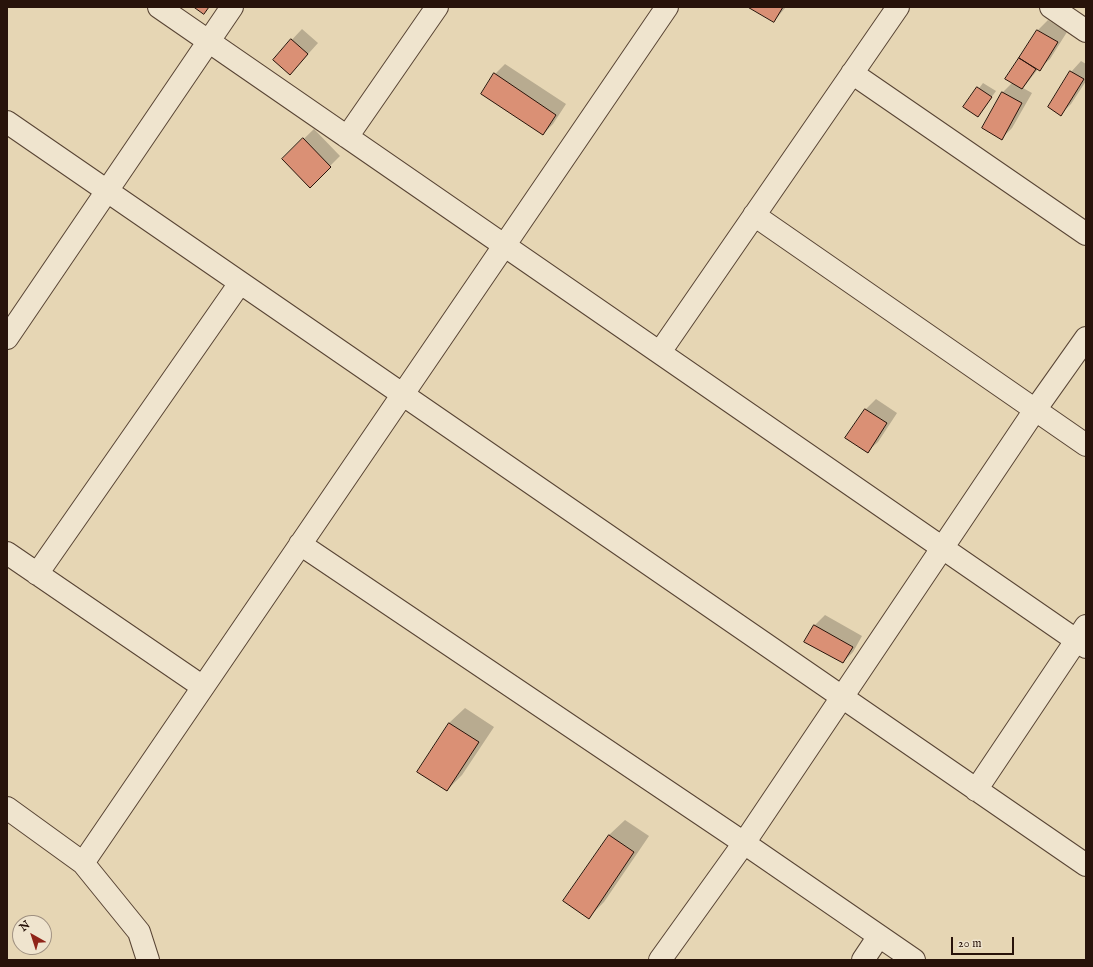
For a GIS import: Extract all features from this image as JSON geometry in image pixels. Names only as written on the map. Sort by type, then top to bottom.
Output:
[{"type":"street","points":[[159,7],[942,548],[1083,638],[976,790]]},
{"type":"street","points":[[7,338],[232,7]]},
{"type":"street","points":[[347,137],[437,7]]},
{"type":"street","points":[[83,863],[667,7]]},
{"type":"street","points":[[660,352],[898,7]]},
{"type":"street","points":[[1051,7],[1086,31]]},
{"type":"street","points":[[852,73],[1086,234]]},
{"type":"street","points":[[7,122],[1086,865]]},
{"type":"street","points":[[754,216],[1086,445]]},
{"type":"street","points":[[38,574],[240,283]]},
{"type":"street","points":[[660,960],[744,843],[1035,410],[1086,338]]},
{"type":"street","points":[[300,544],[744,843],[914,960]]},
{"type":"street","points":[[7,553],[203,687]]},
{"type":"street","points":[[7,808],[83,863],[139,932],[148,960]]},
{"type":"street","points":[[863,960],[880,936]]},
{"type":"building","points":[[194,7],[209,7],[204,14]]},
{"type":"building","points":[[748,7],[783,7],[774,22]]},
{"type":"building","points":[[1037,30],[1058,42],[1040,71],[1019,58]]},
{"type":"building","points":[[291,39],[308,54],[290,75],[273,60]]},
{"type":"building","points":[[1019,58],[1036,69],[1022,89],[1005,79]]},
{"type":"building","points":[[1070,71],[1084,79],[1061,116],[1048,107]]},
{"type":"building","points":[[494,73],[556,115],[543,135],[481,94]]},
{"type":"building","points":[[977,87],[992,97],[978,117],[963,107]]},
{"type":"building","points":[[1002,92],[1022,103],[1002,140],[982,128]]},
{"type":"building","points":[[303,138],[331,167],[310,188],[282,159]]},
{"type":"building","points":[[865,409],[887,423],[868,453],[845,438]]},
{"type":"building","points":[[814,625],[853,647],[843,663],[804,642]]},
{"type":"building","points":[[449,723],[479,742],[447,791],[417,772]]},
{"type":"building","points":[[609,835],[634,852],[589,919],[563,901]]}]
